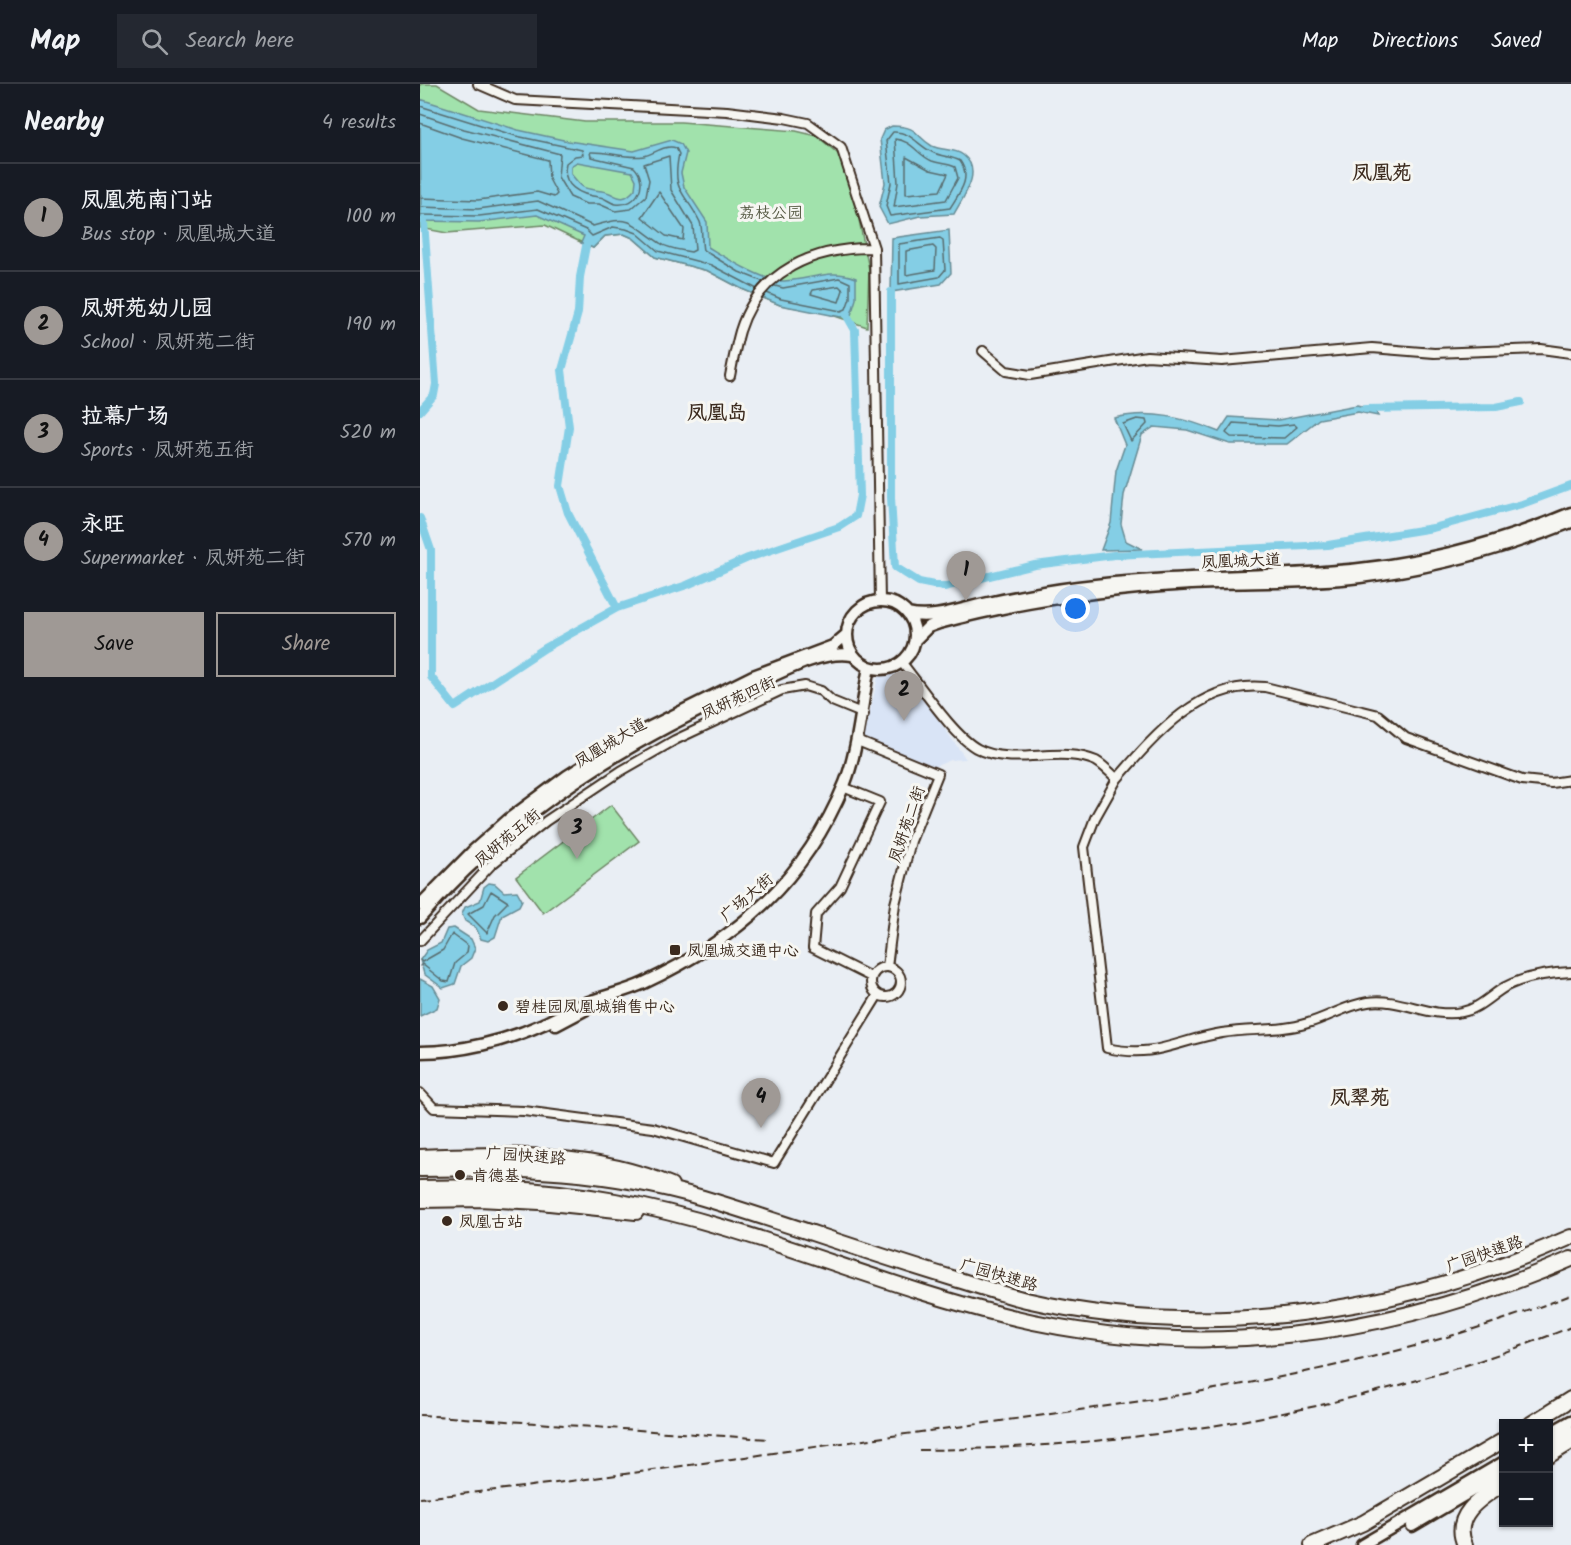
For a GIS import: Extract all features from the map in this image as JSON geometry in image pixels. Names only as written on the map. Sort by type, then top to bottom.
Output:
[{"type":"highway","points":[[420,1156],[476,1154],[557,1159],[651,1176],[701,1198]]},
{"type":"highway","name":"广园快速路","points":[[420,1168],[489,1168],[602,1178],[701,1198],[871,1254],[1025,1299],[1079,1310],[1190,1319],[1289,1316],[1343,1309],[1476,1276],[1571,1237]]},
{"type":"highway","name":"广园快速路","points":[[420,1188],[468,1187],[567,1193],[668,1213],[1004,1316],[1062,1328],[1160,1339],[1245,1339],[1309,1335],[1360,1327],[1441,1307],[1525,1279],[1571,1259]]},
{"type":"highway","points":[[420,1200],[479,1199],[624,1212],[668,1213]]},
{"type":"highway","points":[[1539,1419],[1571,1399]]},
{"type":"highway","points":[[1312,1545],[1399,1503],[1499,1442]]},
{"type":"highway","points":[[1553,1453],[1571,1442]]},
{"type":"highway","points":[[1465,1545],[1462,1529],[1466,1512],[1480,1498],[1499,1486]]},
{"type":"main road","name":"凤凰城大道","points":[[908,614],[930,616],[1008,599],[1109,583],[1214,575],[1324,572],[1388,565],[1498,540],[1571,513]]},
{"type":"main road","name":"凤凰城大道","points":[[915,640],[928,627],[939,623],[1049,599],[1192,584],[1338,579],[1420,567],[1516,542],[1571,522]]},
{"type":"main road","points":[[880,601],[898,606],[908,614],[914,626],[915,640],[911,653],[902,663],[889,669],[872,668],[852,655],[846,635],[851,617],[860,608],[880,601]]},
{"type":"main road","name":"凤凰城大道","points":[[420,905],[474,850],[509,819],[567,776],[624,740],[743,681],[833,646],[846,635]]},
{"type":"main road","name":"凤凰城大道","points":[[420,918],[492,844],[540,805],[598,765],[680,719],[774,676],[836,654],[852,655]]},
{"type":"main road","name":"广场大街","points":[[420,1052],[487,1043],[542,1025],[586,1003],[601,1000],[644,983],[715,944],[777,893],[808,851],[843,787],[853,757],[872,668]]},
{"type":"main road","name":"广场大街","points":[[853,757],[860,742],[863,714]]},
{"type":"main road","name":"广场大街","points":[[420,1059],[480,1052],[508,1044],[577,1017],[601,1000]]},
{"type":"main road","points":[[1553,1436],[1571,1421]]},
{"type":"main road","points":[[1553,1437],[1571,1431]]},
{"type":"main road","points":[[1362,1545],[1499,1463]]},
{"type":"main road","points":[[1377,1545],[1501,1473]]},
{"type":"street","points":[[478,84],[515,99],[727,111],[808,123],[841,147],[874,248],[880,601]]},
{"type":"street","points":[[730,376],[741,329],[762,289],[788,266],[822,252],[874,248]]},
{"type":"street","points":[[983,351],[1006,371],[1030,375],[1126,357],[1147,356],[1222,361],[1372,348],[1434,353],[1541,349],[1571,353]]},
{"type":"street","points":[[902,663],[959,733],[977,748],[1000,756],[1078,757],[1096,762],[1117,779]]},
{"type":"street","name":"凤妍苑四街","points":[[624,769],[675,740],[782,690],[805,686],[821,691],[832,701],[863,714]]},
{"type":"street","points":[[1571,780],[1551,783],[1522,780],[1406,738],[1377,715],[1265,687],[1248,686],[1223,690],[1200,701],[1161,733],[1117,779],[1095,818],[1084,847],[1107,1048],[1135,1052],[1164,1050],[1222,1033],[1280,1029],[1307,1024],[1367,1002],[1404,1003],[1435,1013],[1458,1013],[1479,1006],[1521,980],[1538,975],[1571,972]]},
{"type":"street","name":"凤妍苑二街","points":[[860,742],[938,774],[911,841],[895,904],[887,967]]},
{"type":"street","name":"凤妍苑五街","points":[[420,940],[491,865],[546,821],[624,769]]},
{"type":"street","points":[[843,787],[880,802],[840,887],[816,914],[813,948],[871,977]]},
{"type":"street","points":[[887,967],[899,975],[899,989],[887,997],[878,995],[872,987],[871,977],[878,970],[887,967]]},
{"type":"street","points":[[420,1108],[524,1111],[653,1128],[774,1163],[878,995]]},
{"type":"street","points":[[420,1093],[434,1108]]},
{"type":"shaded area","points":[[896,674],[908,677],[966,759],[951,760],[931,768],[866,742],[864,737],[878,677]]},
{"type":"green space","name":"荔枝公园","points":[[420,84],[437,84],[479,109],[585,122],[681,122],[796,131],[817,136],[843,158],[856,205],[869,269],[867,327],[823,312],[780,305],[708,271],[655,257],[633,238],[624,234],[605,236],[593,248],[545,225],[447,233],[420,228]]},
{"type":"green space","points":[[611,805],[639,841],[543,913],[516,877]]},
{"type":"water","points":[[420,99],[518,130],[568,141],[634,151],[672,140],[681,144],[686,153],[681,173],[684,187],[707,222],[708,247],[766,278],[784,281],[838,274],[856,278],[856,299],[851,315],[841,317],[780,305],[708,271],[655,257],[633,238],[624,234],[605,236],[593,248],[581,243],[584,236],[537,215],[479,222],[421,221]],"holes":[[[577,162],[632,172],[636,180],[635,189],[622,198],[584,187],[571,174],[571,166]]]},
{"type":"water","points":[[892,126],[912,130],[932,146],[952,150],[969,161],[972,169],[970,184],[954,214],[920,216],[888,224],[879,207],[885,183],[880,139],[884,130]]},
{"type":"water","points":[[949,230],[951,273],[941,284],[891,292],[892,238]]},
{"type":"water","points":[[1357,405],[1375,410],[1378,416],[1358,412],[1319,419],[1287,444],[1230,444],[1187,430],[1154,427],[1142,435],[1124,495],[1121,524],[1126,541],[1142,549],[1101,550],[1111,523],[1116,471],[1125,445],[1114,418],[1141,414],[1167,416],[1219,432],[1229,417],[1278,420]]},
{"type":"water","points":[[489,883],[495,884],[504,892],[517,891],[522,900],[519,906],[502,915],[495,937],[488,941],[481,939],[476,928],[465,921],[462,914],[465,907],[480,901],[484,887]]},
{"type":"water","points":[[454,928],[471,939],[475,948],[471,958],[461,966],[455,984],[443,988],[424,974],[420,960],[427,950],[441,943],[447,929]]},
{"type":"water","points":[[420,979],[433,986],[440,998],[437,1008],[420,1016]]},
{"type":"waterway","points":[[420,411],[434,395],[436,384],[424,221]]},
{"type":"waterway","points":[[586,246],[580,277],[578,313],[562,370],[569,427],[560,486],[568,513],[617,608]]},
{"type":"waterway","points":[[891,292],[891,497],[895,567],[919,582],[944,587],[1035,565],[1114,555],[1328,545],[1433,528],[1522,504],[1571,486]]},
{"type":"waterway","points":[[420,518],[431,550],[431,677],[455,707],[545,648],[617,608],[687,585],[748,558],[839,527],[856,516],[860,495],[855,330],[847,316]]},
{"type":"waterway","points":[[1365,409],[1496,407],[1521,402]]},
{"type":"railway","points":[[420,1498],[674,1467],[1092,1408],[1254,1382],[1334,1366],[1413,1346],[1492,1323],[1571,1295]]},
{"type":"railway","points":[[919,1450],[1003,1448],[1086,1442],[1251,1419],[1332,1402],[1413,1381],[1492,1356],[1571,1327]]},
{"type":"railway","points":[[420,1415],[768,1439]]},
{"type":"place","name":"凤凰苑南门站","points":[[966,601]]},
{"type":"place","name":"凤妍苑幼儿园","points":[[904,721]]},
{"type":"place","name":"拉幕广场","points":[[577,859]]},
{"type":"place","name":"凤凰城交通中心","points":[[675,950]]},
{"type":"place","name":"碧桂园凤凰城销售中心","points":[[503,1006]]},
{"type":"place","name":"永旺","points":[[761,1128]]},
{"type":"place","name":"肯德基","points":[[460,1175]]},
{"type":"place","name":"凤凰古站","points":[[447,1221]]},
{"type":"district","name":"凤凰苑","points":[[1382,172]]},
{"type":"district","name":"凤凰岛","points":[[717,412]]},
{"type":"district","name":"凤翠苑","points":[[1360,1097]]}]
